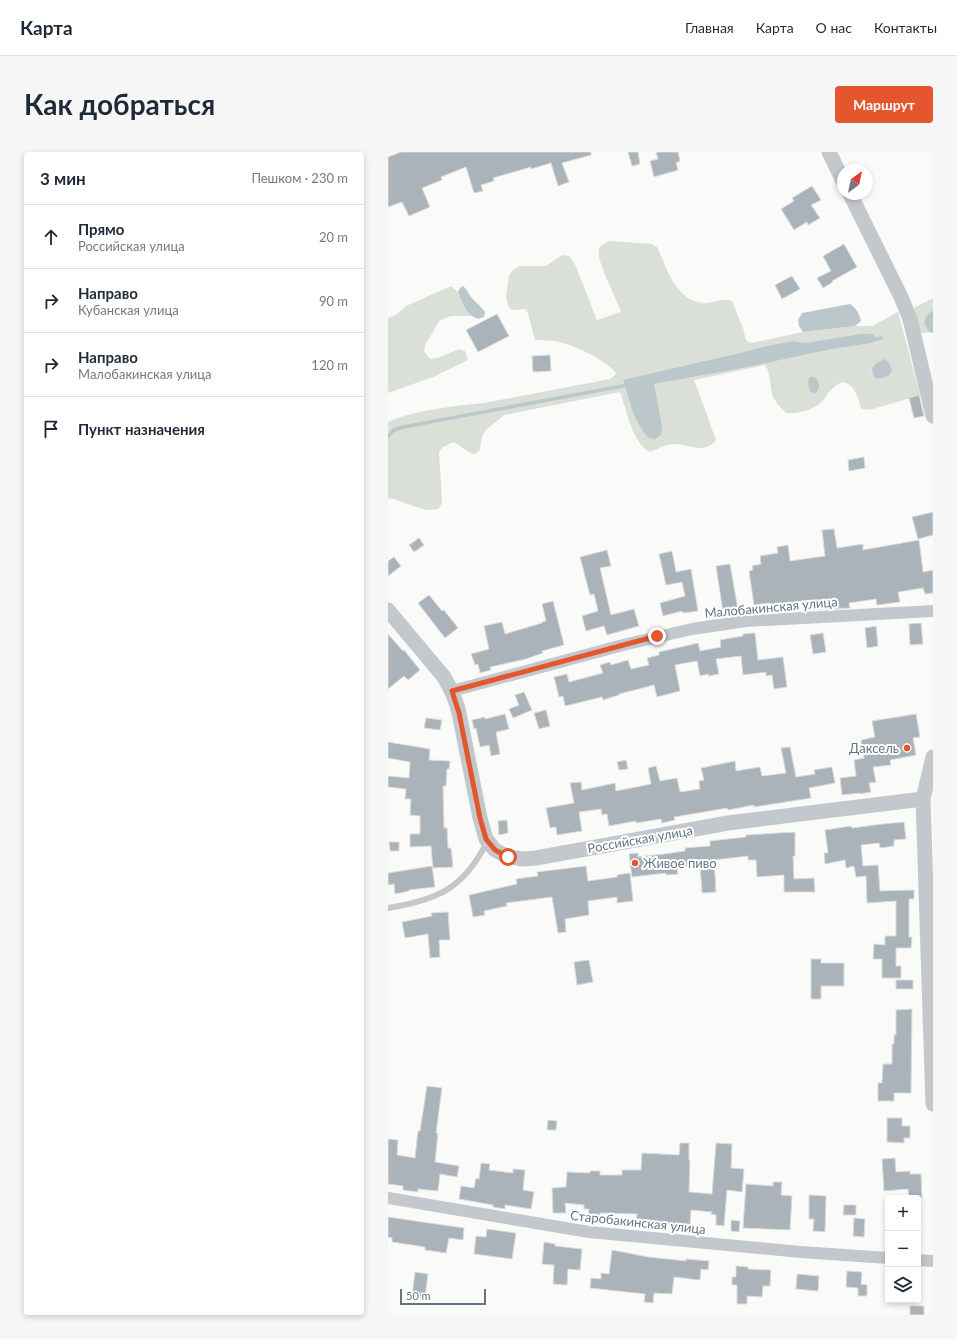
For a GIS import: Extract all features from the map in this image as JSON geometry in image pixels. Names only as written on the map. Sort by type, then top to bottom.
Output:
[{"type":"street","points":[[829,152],[837,169]]},
{"type":"street","points":[[853,200],[901,297],[910,319],[933,416]]},
{"type":"street","points":[[388,610],[444,677],[452,691],[459,713],[480,818],[487,842]]},
{"type":"street","name":"Малобакинская улица","points":[[452,691],[623,645],[692,629],[746,621],[933,611]]},
{"type":"street","points":[[933,757],[923,799],[933,1104]]},
{"type":"street","name":"Российская улица","points":[[487,842],[495,850],[508,857],[524,859],[536,858],[728,823],[923,799]]},
{"type":"street","name":"Старобакинская улица","points":[[388,1198],[589,1232],[801,1252],[885,1258]]},
{"type":"street","points":[[921,1260],[933,1261]]},
{"type":"lane","points":[[388,908],[428,899],[451,887],[471,869],[479,858],[487,842]]},
{"type":"shaded area","points":[[610,241],[652,244],[657,247],[674,282],[687,297],[695,301],[705,303],[722,300],[732,301],[743,328],[746,340],[751,343],[803,332],[855,326],[872,326],[898,312],[920,395],[866,410],[861,408],[857,396],[851,386],[847,383],[842,383],[836,385],[818,405],[811,409],[802,412],[786,413],[773,397],[769,373],[765,365],[694,380],[716,440],[712,444],[707,447],[696,448],[679,444],[671,444],[650,452],[644,448],[634,434],[620,392],[504,415],[487,429],[481,442],[480,450],[474,454],[468,452],[453,442],[443,447],[439,452],[442,500],[438,509],[428,510],[388,498],[388,422],[410,414],[448,407],[484,403],[610,379],[614,376],[616,373],[607,364],[584,351],[560,342],[535,340],[528,313],[525,309],[512,310],[508,306],[506,296],[509,275],[513,270],[520,266],[546,266],[562,255],[569,256],[574,262],[597,320],[621,312],[599,256],[599,250],[603,244]],"holes":[[[794,341],[806,343],[871,343],[832,349],[738,369],[654,384],[630,406],[623,381],[771,345]],[[871,370],[892,370],[890,375],[876,379]]]},
{"type":"shaded area","points":[[451,286],[458,292],[471,316],[451,316],[440,320],[425,345],[424,351],[430,359],[438,358],[459,349],[465,351],[468,360],[433,377],[388,393],[388,318],[397,314],[406,306]]},
{"type":"shaded area","points":[[463,286],[485,312],[484,317],[475,318],[468,311],[458,292]]},
{"type":"shaded area","points":[[933,298],[933,310],[924,324],[929,332],[920,333],[914,308]]},
{"type":"shaded area","points":[[850,304],[857,311],[861,321],[855,326],[803,332],[799,326],[798,320],[802,313]]},
{"type":"shaded area","points":[[933,310],[933,333],[929,332],[924,324],[926,317]]},
{"type":"shaded area","points":[[861,334],[873,334],[876,338],[872,343],[832,349],[738,369],[654,384],[662,427],[661,435],[655,439],[649,438],[639,425],[623,380],[771,345],[794,341],[806,343]]},
{"type":"shaded area","points":[[885,359],[889,363],[892,370],[890,375],[876,379],[873,375],[872,369],[875,364]]},
{"type":"shaded area","points":[[815,377],[819,384],[815,394],[810,391],[808,384],[809,378]]},
{"type":"building","points":[[401,152],[591,152],[591,155],[562,163],[569,182],[558,186],[551,163],[493,178],[494,181],[481,185],[483,191],[474,193],[466,167],[441,177],[442,180],[422,188],[430,207],[409,216],[402,202],[388,207],[388,157]]},
{"type":"building","points":[[628,152],[638,152],[640,164],[632,166]]},
{"type":"building","points":[[656,152],[678,152],[680,161],[676,163],[678,170],[654,177],[650,161],[658,159]]},
{"type":"building","points":[[812,186],[821,200],[811,205],[820,218],[808,225],[807,222],[794,230],[781,209],[794,201],[792,198]]},
{"type":"building","points":[[844,244],[857,267],[832,281],[833,282],[823,288],[817,278],[831,271],[823,256]]},
{"type":"building","points":[[792,276],[800,289],[782,299],[775,285]]},
{"type":"building","points":[[497,314],[509,336],[478,352],[466,330]]},
{"type":"building","points":[[550,355],[551,371],[533,372],[532,356]]},
{"type":"building","points":[[919,395],[924,416],[914,418],[909,398]]},
{"type":"building","points":[[864,457],[865,468],[849,471],[848,460]]},
{"type":"building","points":[[933,512],[933,535],[918,539],[912,517]]},
{"type":"building","points":[[834,529],[837,548],[863,544],[863,550],[919,540],[923,572],[933,570],[933,593],[925,594],[923,588],[898,592],[900,602],[877,605],[876,599],[849,603],[850,608],[814,610],[814,604],[810,604],[810,600],[771,606],[770,603],[754,605],[749,571],[753,570],[752,566],[761,564],[760,556],[778,553],[777,547],[788,545],[790,561],[825,556],[822,530]]},
{"type":"building","points":[[419,538],[424,545],[414,552],[409,545]]},
{"type":"building","points":[[607,550],[611,566],[600,568],[611,615],[634,609],[639,626],[607,635],[604,626],[586,631],[582,616],[598,611],[594,594],[590,595],[580,557]]},
{"type":"building","points":[[672,551],[676,572],[691,569],[698,611],[683,613],[682,611],[663,616],[660,603],[685,596],[682,582],[666,585],[659,554]]},
{"type":"building","points":[[394,557],[401,566],[388,576],[388,561]]},
{"type":"building","points":[[730,564],[738,610],[723,612],[716,566]]},
{"type":"building","points":[[429,595],[442,611],[444,610],[458,628],[445,638],[418,603]]},
{"type":"building","points":[[553,601],[564,645],[542,651],[543,653],[526,659],[490,667],[491,670],[480,673],[478,664],[475,665],[471,654],[489,649],[484,626],[502,622],[505,634],[542,623],[546,621],[542,604]]},
{"type":"building","points":[[921,623],[923,644],[910,645],[909,624]]},
{"type":"building","points":[[876,626],[878,646],[867,648],[865,628]]},
{"type":"building","points":[[755,633],[758,660],[783,657],[787,687],[774,689],[772,675],[766,676],[766,672],[743,675],[741,656],[716,659],[719,674],[709,676],[708,674],[700,676],[697,661],[675,665],[680,691],[657,697],[654,685],[619,694],[603,700],[602,697],[565,706],[563,696],[559,697],[554,677],[567,674],[569,682],[603,673],[600,665],[610,662],[611,665],[628,660],[631,669],[649,665],[647,658],[659,655],[659,652],[698,643],[700,651],[721,647],[720,640],[743,636],[743,634]]},
{"type":"building","points":[[823,633],[826,652],[813,654],[810,635]]},
{"type":"building","points":[[388,634],[403,651],[404,650],[420,670],[408,680],[404,676],[388,689]]},
{"type":"building","points":[[524,692],[532,710],[513,718],[509,709],[519,705],[515,695]]},
{"type":"building","points":[[546,710],[550,726],[539,729],[534,713]]},
{"type":"building","points":[[505,714],[509,729],[496,732],[500,754],[491,756],[489,745],[480,747],[476,728],[474,729],[472,720],[485,717],[485,719]]},
{"type":"building","points":[[916,714],[920,737],[913,738],[916,755],[890,760],[891,765],[873,767],[876,782],[869,783],[871,792],[842,795],[840,778],[856,776],[854,760],[864,758],[861,740],[875,737],[872,721]]},
{"type":"building","points":[[426,718],[442,720],[440,730],[424,728]]},
{"type":"building","points":[[388,742],[430,749],[429,760],[450,761],[449,769],[447,769],[446,786],[443,786],[444,828],[447,828],[448,848],[451,848],[453,867],[433,868],[431,846],[410,847],[410,834],[420,834],[420,816],[410,815],[411,799],[405,799],[406,789],[388,787],[388,776],[409,778],[410,762],[388,758]]},
{"type":"building","points":[[790,747],[796,777],[815,774],[814,770],[832,767],[835,783],[809,788],[811,798],[754,807],[754,805],[728,810],[727,808],[674,817],[675,820],[662,823],[661,819],[636,823],[636,821],[609,826],[607,814],[602,815],[601,809],[579,812],[582,831],[557,835],[556,827],[550,828],[546,808],[574,803],[570,783],[581,782],[582,790],[615,783],[616,791],[651,784],[648,768],[656,766],[660,781],[677,778],[680,792],[700,789],[699,781],[704,780],[701,768],[735,761],[736,771],[760,767],[762,776],[786,773],[781,748]]},
{"type":"building","points":[[626,760],[628,769],[619,770],[617,762]]},
{"type":"building","points":[[507,820],[508,833],[499,835],[498,821]]},
{"type":"building","points":[[904,822],[906,839],[894,840],[894,846],[880,848],[879,843],[861,845],[863,866],[878,865],[880,891],[914,890],[914,899],[909,899],[909,937],[912,937],[911,948],[896,948],[896,966],[901,966],[901,978],[882,978],[882,959],[873,959],[874,944],[885,945],[885,936],[896,936],[896,901],[867,903],[866,876],[856,877],[854,866],[846,868],[845,860],[825,864],[824,853],[828,853],[825,830],[851,826],[852,828]]},
{"type":"building","points":[[795,832],[795,856],[793,856],[794,879],[814,878],[815,892],[784,892],[784,875],[757,877],[756,860],[748,860],[748,856],[714,860],[716,892],[702,893],[700,865],[677,867],[678,874],[666,875],[666,873],[632,877],[629,854],[638,853],[638,857],[664,854],[685,851],[685,848],[710,846],[710,841],[746,837],[746,835]]},
{"type":"building","points":[[389,842],[399,842],[399,851],[390,851]]},
{"type":"building","points":[[432,866],[435,887],[409,890],[395,894],[394,884],[388,885],[388,873]]},
{"type":"building","points":[[586,866],[588,881],[617,877],[617,875],[630,873],[633,901],[617,903],[617,897],[588,901],[589,915],[565,919],[566,932],[558,933],[552,897],[506,903],[507,906],[484,911],[485,915],[473,917],[469,895],[517,884],[516,879],[538,876],[537,872]]},
{"type":"building","points":[[448,912],[450,940],[439,940],[440,957],[430,958],[428,934],[405,938],[402,922],[432,916],[431,913]]},
{"type":"building","points":[[811,959],[821,959],[821,963],[844,963],[844,986],[821,986],[821,999],[811,999]]},
{"type":"building","points":[[589,960],[593,982],[577,985],[574,962]]},
{"type":"building","points":[[896,980],[913,980],[913,989],[896,989]]},
{"type":"building","points":[[912,1009],[911,1093],[894,1093],[894,1101],[878,1101],[878,1083],[882,1083],[883,1064],[892,1064],[892,1044],[894,1044],[894,1035],[896,1035],[896,1010]]},
{"type":"building","points":[[427,1086],[442,1088],[436,1133],[438,1133],[435,1162],[459,1166],[457,1177],[440,1174],[438,1191],[418,1189],[418,1192],[403,1190],[403,1186],[388,1184],[388,1139],[398,1140],[397,1155],[415,1158],[418,1131],[420,1131]]},
{"type":"building","points":[[887,1118],[902,1118],[902,1126],[910,1126],[910,1138],[904,1138],[904,1143],[887,1142]]},
{"type":"building","points":[[548,1120],[557,1121],[556,1130],[547,1130]]},
{"type":"building","points":[[680,1143],[689,1143],[689,1192],[712,1194],[716,1143],[732,1144],[731,1168],[744,1169],[742,1192],[727,1190],[724,1226],[716,1225],[716,1215],[711,1214],[712,1212],[691,1210],[690,1225],[636,1221],[637,1214],[600,1213],[600,1220],[588,1219],[589,1209],[584,1209],[584,1205],[565,1203],[566,1213],[553,1213],[552,1188],[566,1187],[567,1172],[590,1173],[590,1171],[600,1171],[600,1175],[622,1175],[622,1170],[641,1170],[642,1153],[679,1155]]},
{"type":"building","points":[[895,1158],[896,1172],[910,1171],[910,1174],[921,1174],[922,1198],[921,1195],[909,1195],[908,1189],[884,1191],[882,1159]]},
{"type":"building","points":[[481,1163],[490,1164],[489,1170],[513,1173],[513,1169],[525,1170],[523,1190],[534,1192],[531,1209],[505,1205],[505,1209],[493,1207],[493,1205],[459,1199],[461,1186],[474,1188],[476,1178],[479,1179]]},
{"type":"building","points":[[773,1182],[782,1182],[781,1195],[792,1196],[790,1230],[743,1228],[746,1184],[773,1186]]},
{"type":"building","points":[[809,1195],[826,1196],[825,1232],[813,1231],[814,1219],[809,1219]]},
{"type":"building","points":[[844,1205],[856,1205],[856,1215],[843,1215]]},
{"type":"building","points":[[388,1217],[464,1228],[463,1240],[449,1238],[446,1253],[425,1250],[425,1247],[392,1242],[392,1238],[388,1237]]},
{"type":"building","points":[[854,1218],[865,1219],[864,1237],[853,1236]]},
{"type":"building","points":[[731,1220],[740,1221],[739,1232],[731,1231]]},
{"type":"building","points":[[487,1229],[516,1233],[512,1259],[474,1254],[476,1236],[486,1237]]},
{"type":"building","points":[[544,1242],[555,1244],[555,1246],[582,1249],[580,1270],[568,1269],[567,1285],[553,1284],[554,1265],[542,1264]]},
{"type":"building","points":[[612,1250],[648,1257],[686,1261],[686,1259],[709,1261],[708,1270],[701,1269],[700,1280],[674,1277],[672,1294],[654,1293],[653,1303],[644,1302],[645,1294],[590,1288],[591,1278],[601,1279],[601,1273],[609,1274]]},
{"type":"building","points":[[736,1266],[748,1267],[748,1269],[771,1270],[770,1286],[763,1286],[762,1297],[747,1296],[747,1304],[737,1304],[737,1285],[732,1285],[732,1277],[736,1277]]},
{"type":"building","points":[[847,1271],[862,1272],[861,1284],[867,1285],[867,1296],[858,1296],[858,1288],[846,1287]]},
{"type":"building","points":[[415,1272],[428,1274],[425,1297],[412,1296]]},
{"type":"building","points":[[797,1274],[819,1276],[818,1291],[796,1289]]},
{"type":"building","points":[[910,1306],[924,1306],[924,1315],[910,1315]]},
{"type":"waterway","points":[[872,340],[881,338]]},
{"type":"waterway","points":[[388,436],[394,430],[403,427],[628,385]]},
{"type":"place","name":"Даксель","points":[[907,748]]},
{"type":"place","name":"Живое пиво","points":[[635,863]]},
{"type":"route","points":[[508,857],[495,850],[489,845],[486,839],[480,818],[459,713],[452,691],[657,636]]}]
